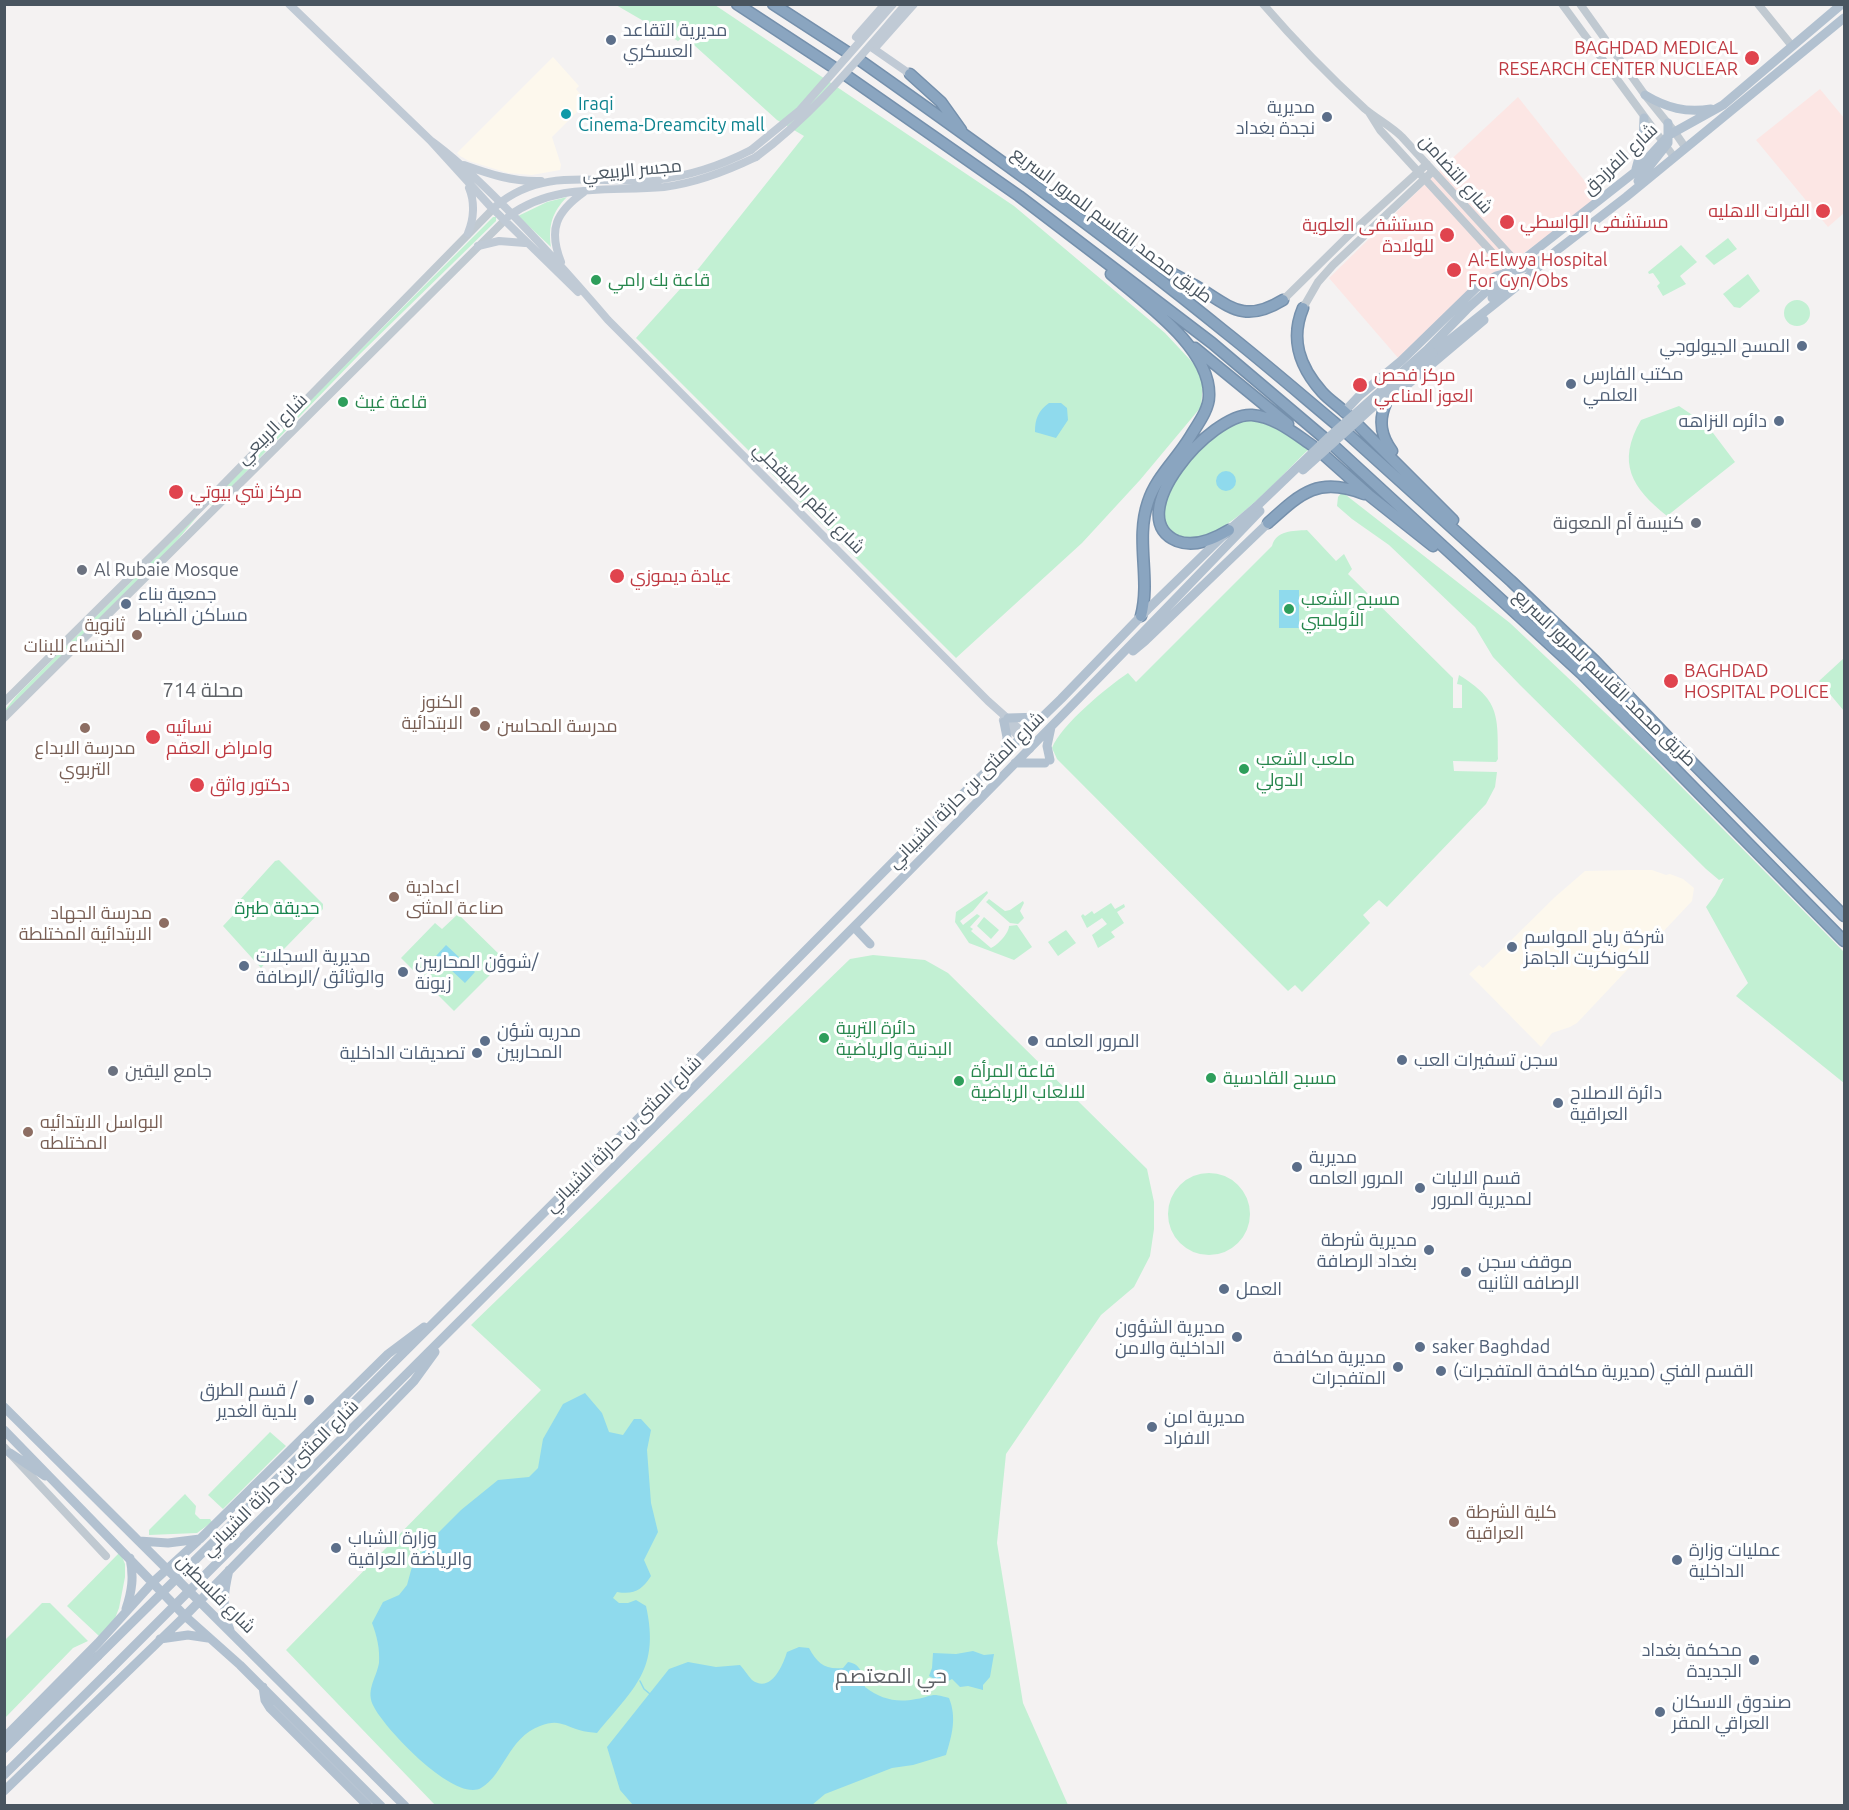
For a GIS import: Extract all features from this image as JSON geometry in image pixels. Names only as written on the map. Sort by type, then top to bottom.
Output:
[{"type":"highway","points":[[737,4],[833,67]]},
{"type":"highway","points":[[773,4],[846,52]]},
{"type":"highway","name":"طريق محمد القاسم للمرور السريع","points":[[861,61],[1098,234],[1223,330],[1336,424]]},
{"type":"highway","points":[[910,74],[941,102],[965,135]]},
{"type":"highway","name":"طريق محمد القاسم للمرور السريع","points":[[847,76],[1019,196],[1212,343],[1323,437]]},
{"type":"highway","points":[[1019,196],[1179,335],[1313,446],[1278,423],[1249,414],[1226,421],[1195,448],[1165,487],[1158,513],[1161,526],[1172,538],[1189,543],[1204,542],[1229,530]]},
{"type":"highway","points":[[1098,234],[1196,286],[1223,305],[1248,312],[1260,311],[1271,308],[1283,300]]},
{"type":"highway","points":[[1303,308],[1297,322],[1296,339],[1305,368],[1322,392],[1346,413]]},
{"type":"highway","points":[[1141,616],[1145,588],[1142,536],[1148,501],[1157,480],[1196,427],[1209,398],[1208,383],[1201,364],[1179,335]]},
{"type":"highway","points":[[1386,404],[1381,414],[1383,435],[1386,443],[1410,476]]},
{"type":"highway","points":[[1358,425],[1511,581]]},
{"type":"highway","name":"طريق محمد القاسم للمرور السريع","points":[[1348,435],[1511,581],[1595,661],[1845,916]]},
{"type":"highway","name":"طريق محمد القاسم للمرور السريع","points":[[1335,447],[1590,682],[1845,941]]},
{"type":"highway","points":[[1325,456],[1370,496],[1498,597]]},
{"type":"highway","points":[[1268,523],[1296,498],[1321,487],[1336,485],[1370,496]]},
{"type":"main road","name":"شارع ناظم الطبقجلي","points":[[289,4],[430,140],[460,164],[512,214],[564,268],[606,318]]},
{"type":"main road","points":[[858,38],[885,4]]},
{"type":"main road","name":"مجسر الربيعي","points":[[500,203],[521,191],[562,179],[673,178],[711,169],[753,154],[800,110],[893,4]]},
{"type":"main road","name":"مجسر الربيعي","points":[[512,214],[548,195],[655,187],[686,183],[718,174],[783,136],[807,115],[906,4]]},
{"type":"main road","points":[[910,74],[873,48],[914,4]]},
{"type":"main road","name":"شارع الفرزدق","points":[[1431,350],[1467,309],[1514,268],[1635,172],[1663,145],[1671,130],[1720,107],[1842,4]]},
{"type":"main road","name":"شارع الفرزدق","points":[[1431,350],[1519,285],[1556,251],[1845,18]]},
{"type":"main road","points":[[1645,95],[1660,104],[1684,110],[1720,107]]},
{"type":"main road","points":[[1635,172],[1643,143],[1644,118]]},
{"type":"main road","name":"شارع ناظم الطبقجلي","points":[[430,140],[464,180],[504,221],[606,318],[1032,746]]},
{"type":"main road","points":[[1626,196],[1663,145]]},
{"type":"main road","points":[[460,164],[511,180],[562,179]]},
{"type":"main road","points":[[464,180],[471,192],[473,204],[472,223],[468,233]]},
{"type":"main road","points":[[564,268],[558,255],[554,230],[568,203],[585,191]]},
{"type":"main road","name":"شارع الربيعي","points":[[493,209],[500,203]]},
{"type":"main road","name":"شارع الربيعي","points":[[504,221],[512,214]]},
{"type":"main road","points":[[478,246],[499,241],[527,244]]},
{"type":"main road","points":[[1346,413],[1360,395],[1401,361],[1476,288],[1514,268],[1529,267],[1556,251]]},
{"type":"main road","points":[[1375,410],[1386,404],[1421,372],[1507,302],[1519,285]]},
{"type":"main road","points":[[1258,509],[1329,437],[1431,350]]},
{"type":"main road","points":[[1356,405],[1360,395]]},
{"type":"main road","name":"شارع المثنى بن حارثة الشيباني","points":[[4,1749],[1141,616],[1229,530],[1258,509]]},
{"type":"main road","name":"شارع المثنى بن حارثة الشيباني","points":[[4,1775],[854,927],[1107,670],[1258,509]]},
{"type":"main road","points":[[1107,670],[1145,641],[1268,523]]},
{"type":"main road","points":[[1005,753],[1006,720],[1042,717]]},
{"type":"main road","points":[[1015,764],[1048,761],[1047,746],[1051,727]]},
{"type":"main road","points":[[854,927],[870,944]]},
{"type":"main road","points":[[4,1738],[98,1643],[153,1582],[200,1539],[388,1354],[452,1305]]},
{"type":"main road","points":[[4,1791],[185,1616],[414,1381],[454,1326]]},
{"type":"main road","name":"شارع فلسطين","points":[[4,1407],[405,1806]]},
{"type":"main road","name":"شارع فلسطين","points":[[4,1430],[185,1616],[263,1687],[380,1806]]},
{"type":"main road","points":[[7,1450],[55,1481]]},
{"type":"main road","points":[[139,1541],[168,1543],[200,1539]]},
{"type":"main road","points":[[125,1612],[132,1587],[130,1558]]},
{"type":"main road","points":[[229,1569],[224,1612],[231,1632]]},
{"type":"main road","points":[[160,1639],[198,1636],[217,1644]]},
{"type":"main road","points":[[240,1665],[243,1655],[253,1654]]},
{"type":"main road","points":[[263,1687],[265,1700],[270,1708],[366,1803],[380,1806]]},
{"type":"street","name":"شارع التضامن","points":[[1263,4],[1294,40],[1367,110],[1387,123],[1427,164],[1514,268]]},
{"type":"street","points":[[1562,4],[1674,157]]},
{"type":"street","points":[[1580,4],[1685,147]]},
{"type":"street","points":[[1758,4],[1792,46]]},
{"type":"street","points":[[1574,21],[1585,12]]},
{"type":"street","name":"شارع التضامن","points":[[1367,110],[1380,130],[1424,179],[1514,268]]},
{"type":"street","points":[[1380,130],[1387,123]]},
{"type":"street","points":[[1283,300],[1350,234],[1427,164]]},
{"type":"street","points":[[1303,308],[1318,282],[1333,265],[1433,171]]},
{"type":"street","name":"شارع الربيعي","points":[[4,702],[201,507],[493,209]]},
{"type":"street","name":"شارع الربيعي","points":[[4,718],[504,221]]},
{"type":"street","points":[[201,507],[208,515]]},
{"type":"street","points":[[7,1450],[106,1556]]},
{"type":"shaded area","points":[[553,57],[579,86],[576,89],[587,102],[552,137],[561,165],[560,170],[532,175],[508,173],[460,156],[457,153]]},
{"type":"shaded area","points":[[1820,89],[1844,118],[1844,213],[1828,227],[1756,140]]},
{"type":"shaded area","points":[[1518,97],[1599,199],[1517,258],[1399,359],[1329,278]]},
{"type":"shaded area","points":[[1652,870],[1683,879],[1694,888],[1692,901],[1577,1023],[1552,1033],[1541,1047],[1469,974],[1479,965],[1483,968],[1555,897],[1585,871]]},
{"type":"green space","points":[[616,5],[715,5],[1014,206],[1165,333],[1194,364],[1203,383],[1201,407],[1140,480],[1082,543],[956,658],[636,338],[699,268],[804,136],[777,120],[684,36],[678,41]]},
{"type":"green space","points":[[567,197],[552,220],[551,247],[518,216],[547,202]]},
{"type":"green space","points":[[493,217],[496,217],[496,221],[359,355],[213,506],[210,505],[209,502]]},
{"type":"green space","points":[[1728,238],[1737,249],[1714,265],[1705,256]]},
{"type":"green space","points":[[1681,245],[1697,262],[1680,276],[1686,284],[1663,296],[1657,286],[1660,283],[1653,273],[1648,272]]},
{"type":"green space","points":[[1748,274],[1760,291],[1740,308],[1734,307],[1723,294]]},
{"type":"green space","points":[[1797,300],[1806,304],[1810,313],[1806,322],[1797,326],[1788,322],[1784,313],[1788,304]]},
{"type":"green space","points":[[1679,406],[1707,425],[1735,462],[1667,516],[1637,485],[1631,474],[1630,449],[1641,420]]},
{"type":"green space","points":[[1250,420],[1281,431],[1308,450],[1239,516],[1211,533],[1189,538],[1180,536],[1168,528],[1164,516],[1166,501],[1182,470],[1213,436],[1240,422]]},
{"type":"green space","points":[[1342,492],[1510,623],[1655,760],[1844,952],[1844,1083],[1736,996],[1748,983],[1706,907],[1724,878],[1719,880],[1706,869],[1520,685],[1493,657],[1475,627],[1389,545],[1337,506],[1338,497]]},
{"type":"green space","points":[[200,513],[171,548],[5,714],[5,710],[17,695]]},
{"type":"green space","points":[[1307,530],[1336,561],[1344,554],[1352,569],[1348,574],[1453,678],[1453,708],[1462,708],[1462,685],[1457,684],[1459,675],[1482,692],[1494,710],[1498,730],[1498,759],[1496,762],[1453,761],[1454,771],[1497,772],[1495,787],[1486,804],[1387,907],[1379,900],[1363,915],[1370,923],[1302,992],[1295,985],[1288,991],[1057,759],[1052,748],[1074,718],[1109,687],[1128,673],[1136,682],[1272,546],[1277,537],[1286,532]]},
{"type":"green space","points":[[1844,658],[1844,711],[1819,681]]},
{"type":"green space","name":"حديقة طبرة","points":[[279,860],[323,904],[323,909],[284,949],[261,968],[223,926],[236,912],[237,903],[275,861]]},
{"type":"green space","points":[[987,891],[988,893],[973,911],[960,921],[963,925],[977,914],[980,916],[970,927],[973,929],[971,931],[991,948],[1003,938],[1009,926],[1017,925],[1032,947],[1014,960],[969,943],[955,922],[956,912]]},
{"type":"green space","points":[[989,899],[1005,911],[1023,901],[1020,911],[1024,918],[1018,924],[1010,923],[986,902]]},
{"type":"green space","points":[[1111,903],[1115,909],[1124,904],[1125,907],[1117,912],[1124,923],[1111,932],[1115,937],[1098,948],[1092,935],[1107,924],[1102,918],[1087,928],[1081,916],[1092,911],[1094,914]]},
{"type":"green space","points":[[458,914],[505,960],[454,1011],[401,958],[435,923],[442,929]]},
{"type":"green space","points":[[984,917],[999,930],[991,939],[977,926]]},
{"type":"green space","points":[[1066,930],[1076,943],[1058,956],[1048,942]]},
{"type":"green space","points":[[873,955],[925,960],[948,973],[1147,1169],[1154,1202],[1154,1229],[1150,1256],[1134,1287],[1101,1315],[1006,1454],[997,1543],[1023,1703],[1068,1805],[435,1805],[286,1650],[541,1390],[471,1325],[850,959]]},
{"type":"green space","points":[[1201,1173],[1217,1173],[1232,1180],[1243,1191],[1250,1206],[1247,1230],[1238,1243],[1217,1255],[1201,1255],[1186,1248],[1175,1237],[1168,1222],[1168,1206],[1175,1191],[1186,1180]]},
{"type":"green space","points":[[270,1432],[286,1446],[223,1509],[208,1495]]},
{"type":"green space","points":[[185,1494],[196,1506],[195,1514],[200,1519],[210,1519],[212,1522],[197,1533],[149,1535],[149,1530]]},
{"type":"green space","points":[[120,1552],[125,1564],[125,1577],[119,1608],[114,1621],[99,1636],[67,1606]]},
{"type":"green space","points":[[42,1603],[50,1603],[88,1641],[73,1648],[5,1718],[5,1640]]},
{"type":"water","points":[[1049,403],[1061,403],[1067,408],[1068,420],[1056,438],[1035,432],[1038,416]]},
{"type":"water","points":[[1222,471],[1230,471],[1236,477],[1236,485],[1230,491],[1222,491],[1216,485],[1216,477]]},
{"type":"water","name":"مسبح الشعب الأولمبي","points":[[1279,590],[1299,590],[1299,628],[1279,628]]},
{"type":"water","points":[[446,945],[475,972],[465,983],[436,956]]},
{"type":"water","points":[[585,1393],[602,1413],[609,1432],[623,1435],[634,1419],[641,1419],[651,1430],[647,1450],[651,1503],[658,1532],[644,1560],[651,1576],[637,1590],[628,1593],[617,1592],[613,1598],[619,1603],[636,1600],[646,1606],[650,1646],[647,1662],[633,1689],[597,1733],[581,1731],[556,1723],[540,1726],[529,1732],[513,1747],[489,1782],[481,1788],[469,1790],[455,1785],[422,1761],[392,1731],[374,1707],[371,1690],[379,1658],[378,1643],[372,1623],[383,1602],[399,1595],[407,1585],[413,1563],[461,1510],[498,1480],[529,1477],[538,1468],[543,1439],[563,1404]]},
{"type":"water","points":[[799,1647],[809,1648],[815,1658],[826,1667],[843,1668],[848,1662],[853,1663],[861,1671],[865,1687],[883,1697],[895,1700],[935,1695],[949,1698],[953,1720],[946,1755],[913,1765],[892,1768],[825,1794],[812,1805],[633,1805],[620,1790],[607,1747],[669,1669],[688,1662],[716,1667],[740,1665],[752,1680],[765,1683],[775,1676],[787,1652]]},
{"type":"water","points":[[973,1651],[984,1655],[994,1654],[990,1677],[983,1685],[983,1690],[968,1686],[960,1687],[952,1679],[943,1684],[929,1676],[933,1653],[956,1654]]},
{"type":"waterway","points":[[640,1681],[650,1694]]},
{"type":"place","name":"مديرية التقاعد العسكري","points":[[611,40]]},
{"type":"place","name":"BAGHDAD MEDICAL RESEARCH CENTER NUCLEAR","points":[[1752,58]]},
{"type":"place","name":"Iraqi Cinema-Dreamcity mall","points":[[566,114]]},
{"type":"place","name":"مديرية نجدة بغداد","points":[[1327,117]]},
{"type":"place","name":"الفرات الاهليه","points":[[1823,211]]},
{"type":"place","name":"مستشفى الواسطي","points":[[1507,222]]},
{"type":"place","name":"مستشفى العلوية للولادة","points":[[1447,235]]},
{"type":"place","name":"Al-Elwya Hospital For Gyn/Obs","points":[[1454,270]]},
{"type":"place","name":"قاعة بك رامي","points":[[596,280]]},
{"type":"place","name":"المسح الجيولوجي","points":[[1802,346]]},
{"type":"place","name":"مكتب الفارس العلمي","points":[[1571,384]]},
{"type":"place","name":"مركز فحص العوز المناعي","points":[[1360,385]]},
{"type":"place","name":"قاعة غيث","points":[[343,402]]},
{"type":"place","name":"دائره النزاهه","points":[[1779,421]]},
{"type":"place","name":"مركز شي بيوتي","points":[[176,492]]},
{"type":"place","name":"كنيسة أم المعونة","points":[[1696,523]]},
{"type":"place","name":"Al Rubaie Mosque","points":[[82,570]]},
{"type":"place","name":"عيادة ديموزي","points":[[617,576]]},
{"type":"place","name":"جمعية بناء مساكن الضباط","points":[[126,604]]},
{"type":"place","name":"مسبح الشعب الأولمبي","points":[[1289,609]]},
{"type":"place","name":"ثانوية الخنساء للبنات","points":[[137,635]]},
{"type":"place","name":"BAGHDAD HOSPITAL POLICE","points":[[1671,681]]},
{"type":"place","name":"الكنوز الابتدائية","points":[[475,712]]},
{"type":"place","name":"مدرسة المحاسن","points":[[485,726]]},
{"type":"place","name":"مدرسة الابداع التربوي","points":[[85,728]]},
{"type":"place","name":"نسائيه وامراض العقم","points":[[153,737]]},
{"type":"place","name":"ملعب الشعب الدولي","points":[[1244,769]]},
{"type":"place","name":"دكتور واثق","points":[[197,785]]},
{"type":"place","name":"اعدادية صناعة المثنى","points":[[394,897]]},
{"type":"place","name":"مدرسة الجهاد الابتدائية المختلطة","points":[[164,923]]},
{"type":"place","name":"شركة رياح المواسم للكونكريت الجاهز","points":[[1512,947]]},
{"type":"place","name":"مديرية السجلات والوثائق /الرصافة","points":[[244,966]]},
{"type":"place","name":"شوؤن المحاربين/ زيونة","points":[[403,972]]},
{"type":"place","name":"دائرة التربية البدنية والرياضية","points":[[824,1038]]},
{"type":"place","name":"مدريه شؤن المحاربين","points":[[485,1041]]},
{"type":"place","name":"المرور العامه","points":[[1033,1041]]},
{"type":"place","name":"تصديقات الداخلية","points":[[477,1053]]},
{"type":"place","name":"سجن تسفيرات العب","points":[[1402,1060]]},
{"type":"place","name":"جامع اليقين","points":[[113,1071]]},
{"type":"place","name":"مسبح القادسية","points":[[1211,1078]]},
{"type":"place","name":"قاعة المرأة للالعاب الرياضية","points":[[959,1081]]},
{"type":"place","name":"دائرة الاصلاح العراقية","points":[[1558,1103]]},
{"type":"place","name":"البواسل الابتدائيه المختلطه","points":[[28,1132]]},
{"type":"place","name":"مديرية المرور العامه","points":[[1297,1167]]},
{"type":"place","name":"قسم الاليات لمديرية المرور","points":[[1420,1188]]},
{"type":"place","name":"مديرية شرطة بغداد الرصافة","points":[[1429,1250]]},
{"type":"place","name":"موقف سجن الرصافه الثانيه","points":[[1466,1272]]},
{"type":"place","name":"العمل","points":[[1224,1289]]},
{"type":"place","name":"مديرية الشؤون الداخلية والامن","points":[[1237,1337]]},
{"type":"place","name":"saker Baghdad","points":[[1420,1347]]},
{"type":"place","name":"مديرية مكافحة المتفجرات","points":[[1398,1367]]},
{"type":"place","name":"القسم الفني (مديرية مكافحة المتفجرات)","points":[[1441,1371]]},
{"type":"place","name":"قسم الطرق / بلدية الغدير","points":[[309,1400]]},
{"type":"place","name":"مديرية امن الافراد","points":[[1152,1427]]},
{"type":"place","name":"كلية الشرطة العراقية","points":[[1454,1522]]},
{"type":"place","name":"وزارة الشباب والرياضة العراقية","points":[[336,1548]]},
{"type":"place","name":"عمليات وزارة الداخلية","points":[[1677,1560]]},
{"type":"place","name":"محكمة بغداد الجديدة","points":[[1754,1660]]},
{"type":"place","name":"صندوق الاسكان العراقي المقر","points":[[1660,1712]]},
{"type":"district","name":"محلة 714","points":[[203,690]]},
{"type":"district","name":"حي المعتصم","points":[[891,1676]]}]
